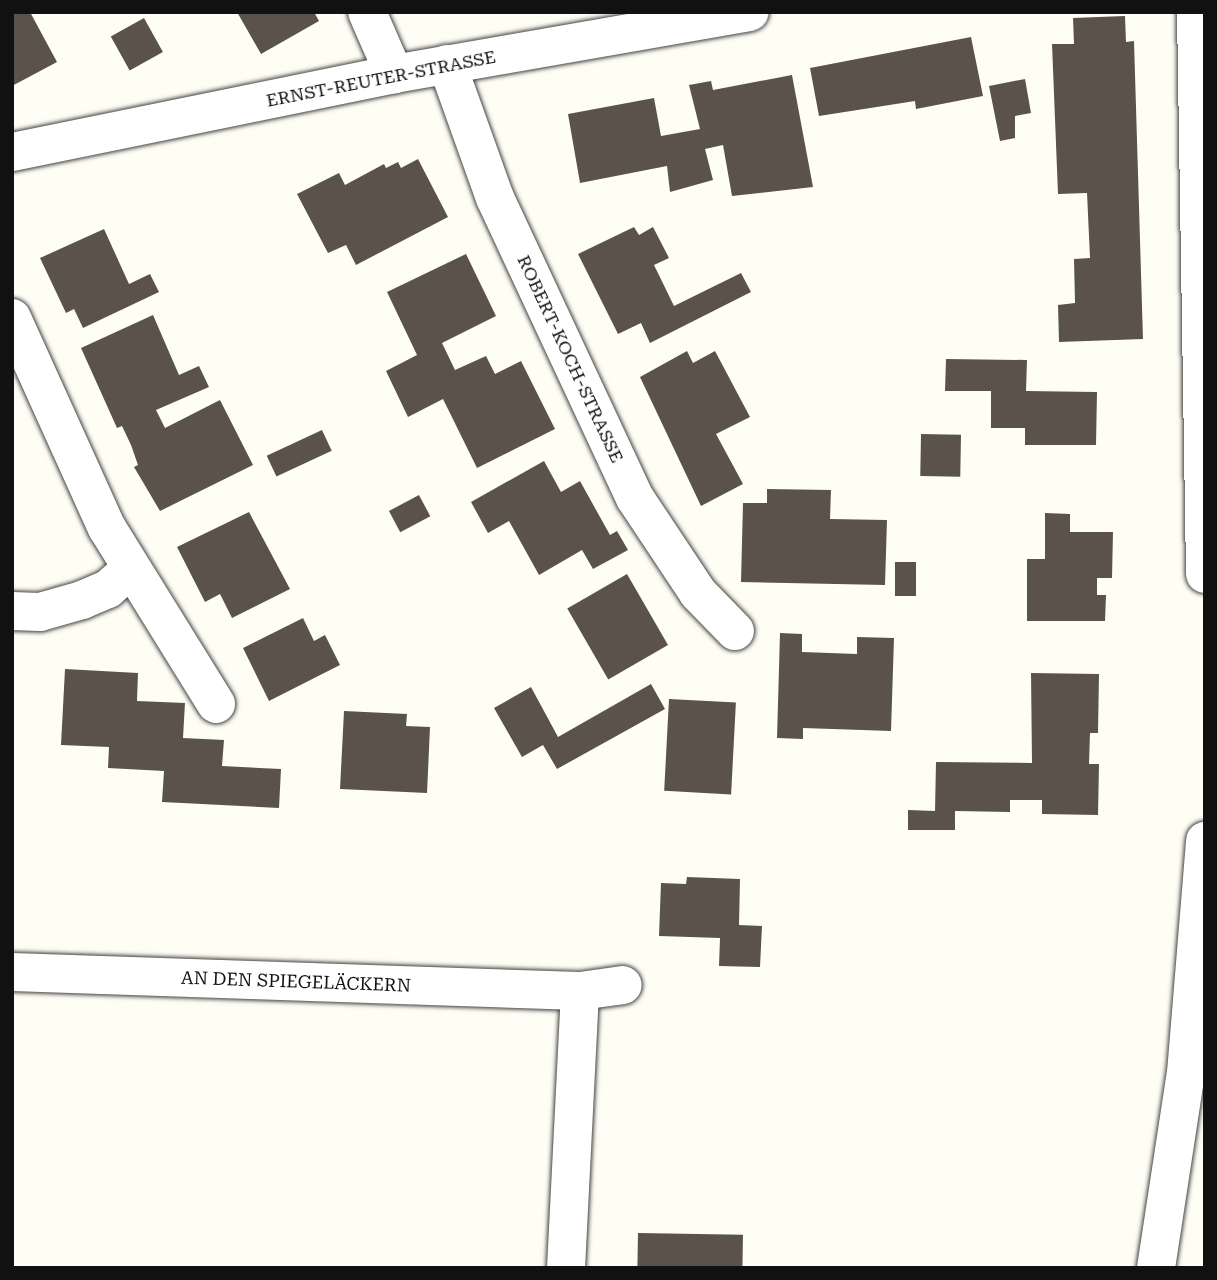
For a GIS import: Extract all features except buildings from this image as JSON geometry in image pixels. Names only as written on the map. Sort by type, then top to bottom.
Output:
[{"type":"street","points":[[367,12],[394,74]]},
{"type":"street","points":[[1196,12],[1205,574]]},
{"type":"street","name":"ERNST-REUTER-STRASSE","points":[[12,152],[394,74],[741,13]]},
{"type":"street","name":"ROBERT-KOCH-STRASSE","points":[[447,64],[495,198],[635,498],[698,593],[735,631]]},
{"type":"street","points":[[12,318],[129,570],[216,704]]},
{"type":"street","points":[[12,611],[40,612],[82,600],[108,589],[129,570]]},
{"type":"street","points":[[1156,1268],[1186,1073],[1205,841]]},
{"type":"street","name":"AN DEN SPIEGELÄCKERN","points":[[12,972],[580,991],[623,985]]},
{"type":"street","points":[[566,1268],[580,991]]}]
